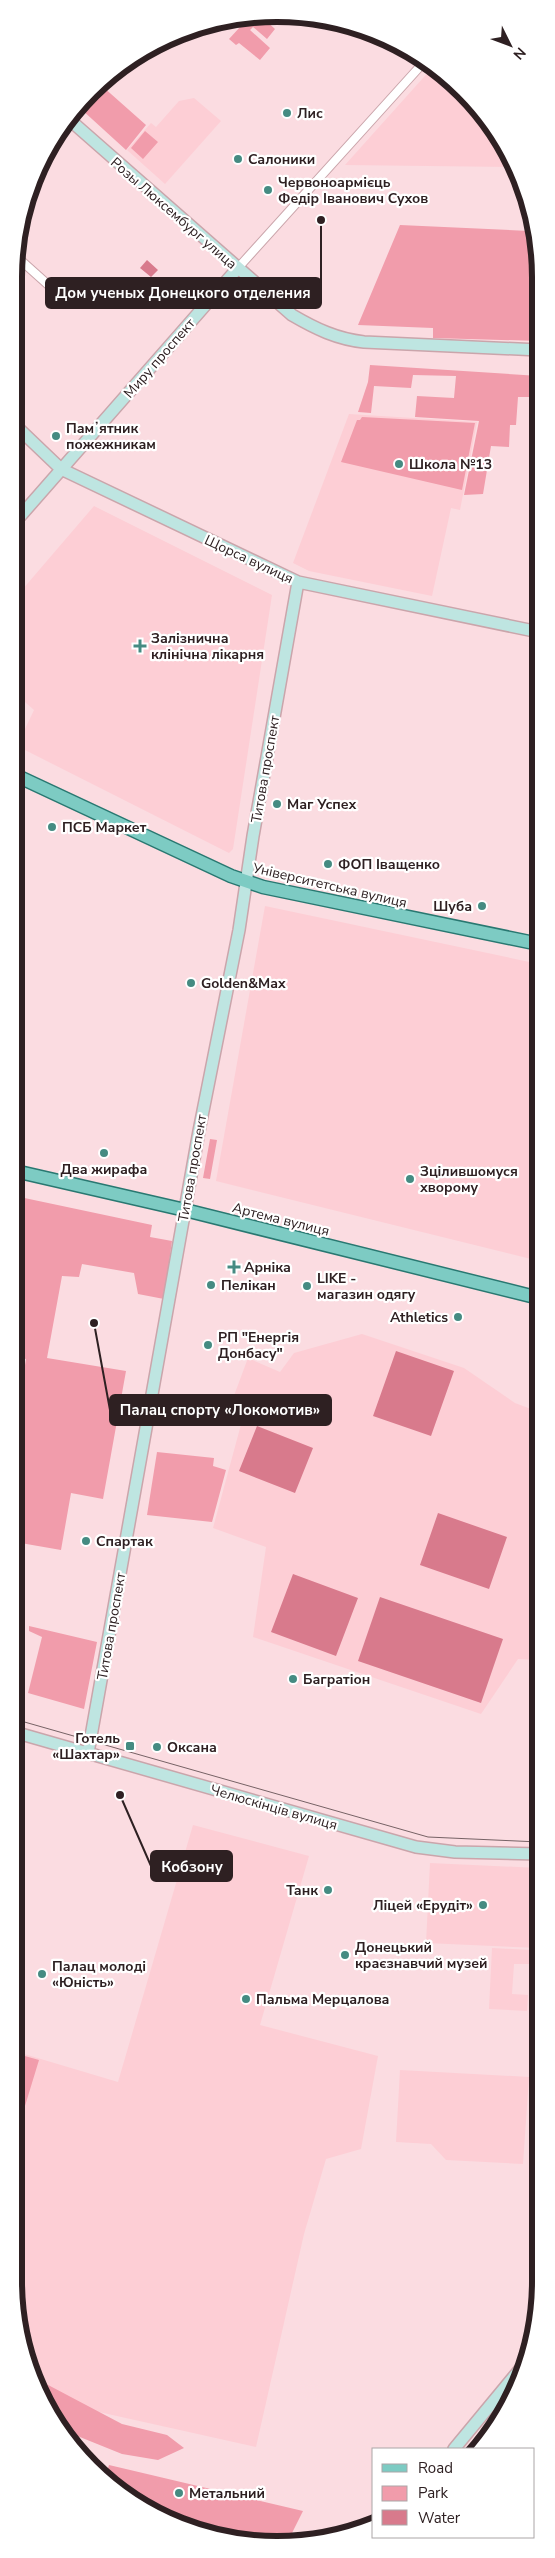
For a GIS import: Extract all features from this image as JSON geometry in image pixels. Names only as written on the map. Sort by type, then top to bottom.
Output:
[{"type":"main road","name":"Університетська вулиця","points":[[22,777],[247,882],[305,896],[532,943]]},
{"type":"main road","name":"Артема вулиця","points":[[22,1173],[185,1210],[532,1296]]},
{"type":"street","name":"Миру проспект","points":[[22,513],[237,269],[420,66]]},
{"type":"street","name":"Розы Люксембург улица","points":[[74,124],[237,269],[292,315],[318,330],[343,340],[532,350]]},
{"type":"street","points":[[23,262],[64,299]]},
{"type":"street","name":"Щорса вулиця","points":[[22,432],[61,469],[298,582],[532,631]]},
{"type":"street","name":"Титова проспект","points":[[88,1753],[185,1210],[247,882],[298,582]]},
{"type":"street","name":"Челюскінців вулиця","points":[[22,1734],[416,1847],[455,1852],[532,1854]]},
{"type":"street","points":[[455,2448],[513,2377]]},
{"type":"shaded area","points":[[429,72],[458,97],[480,122],[507,167],[345,165]]},
{"type":"shaded area","points":[[194,98],[221,121],[165,184],[127,150],[151,123],[156,127],[179,101]]},
{"type":"shaded area","name":"Школа №13","points":[[349,414],[477,422],[460,510],[451,508],[432,596],[309,571],[293,563]]},
{"type":"shaded area","name":"Залізнична клінічна лікарня","points":[[94,506],[272,595],[233,849],[229,853],[22,749],[22,735],[34,710],[22,699],[22,590]]},
{"type":"shaded area","points":[[265,906],[532,963],[532,1259],[216,1181]]},
{"type":"shaded area","points":[[362,1334],[464,1368],[515,1403],[532,1409],[532,1660],[518,1659],[481,1714],[253,1637],[266,1547],[213,1528],[246,1406],[232,1401],[248,1358],[280,1372],[294,1353]]},
{"type":"shaded area","points":[[193,1825],[309,1856],[260,2025],[378,2056],[361,2149],[326,2159],[304,2234],[256,2447],[81,2408],[46,2387],[42,2378],[27,2330],[23,2297],[22,2053],[118,2082]]},
{"type":"shaded area","name":"Ліцей «Ерудіт»","points":[[430,1863],[532,1868],[532,1948],[426,1943]]},
{"type":"shaded area","points":[[492,1948],[531,1950],[531,1964],[514,1964],[512,1994],[528,1995],[527,2011],[489,2009]]},
{"type":"shaded area","points":[[400,2070],[529,2077],[523,2164],[446,2160],[431,2144],[396,2142]]},
{"type":"green space","points":[[268,23],[275,29],[267,39],[253,27],[250,30],[270,48],[260,60],[239,43],[236,45],[229,39],[240,27],[238,26]]},
{"type":"green space","points":[[106,89],[146,125],[126,150],[84,112]]},
{"type":"green space","points":[[145,131],[158,142],[143,159],[131,148]]},
{"type":"green space","points":[[400,225],[528,231],[532,261],[532,341],[433,338],[433,328],[358,325]]},
{"type":"green space","points":[[370,365],[532,376],[532,397],[518,397],[516,425],[510,425],[509,447],[491,446],[483,494],[464,495],[479,421],[415,417],[417,396],[454,398],[456,376],[413,375],[411,388],[374,386],[371,413],[358,412],[368,382]]},
{"type":"green space","points":[[362,417],[475,423],[462,490],[341,462],[357,420],[360,420]]},
{"type":"green space","points":[[210,1139],[217,1140],[210,1179],[203,1178]]},
{"type":"green space","points":[[22,1197],[152,1225],[150,1237],[172,1241],[164,1299],[138,1294],[134,1273],[82,1264],[79,1277],[62,1276],[47,1358],[126,1371],[103,1499],[71,1493],[61,1550],[22,1543],[22,1384],[26,1359],[22,1358]]},
{"type":"green space","points":[[157,1452],[214,1458],[213,1466],[226,1470],[212,1522],[147,1515]]},
{"type":"green space","points":[[29,1626],[97,1642],[84,1709],[28,1693],[42,1637],[29,1631]]},
{"type":"green space","points":[[22,2055],[39,2060],[22,2116]]},
{"type":"green space","points":[[44,2383],[122,2424],[167,2435],[184,2448],[158,2460],[122,2454],[74,2435],[65,2422]]},
{"type":"green space","name":"Метальний","points":[[109,2465],[303,2511],[291,2535],[261,2535],[228,2531],[196,2522],[165,2509],[136,2493],[107,2470]]},
{"type":"water","points":[[147,260],[158,270],[151,277],[140,268]]},
{"type":"water","points":[[396,1351],[454,1371],[431,1436],[373,1416]]},
{"type":"water","points":[[257,1426],[313,1448],[295,1493],[239,1471]]},
{"type":"water","points":[[438,1513],[507,1537],[489,1589],[420,1565]]},
{"type":"water","points":[[293,1574],[358,1598],[336,1656],[271,1632]]},
{"type":"water","points":[[380,1597],[503,1639],[481,1703],[358,1661]]},
{"type":"tram line","points":[[22,1721],[428,1837],[532,1842]]},
{"type":"place","name":"Лис","points":[[287,113]]},
{"type":"place","name":"Салоники","points":[[238,159]]},
{"type":"place","name":"Червоноармієць Федір Іванович Сухов","points":[[268,190]]},
{"type":"place","name":"Дом ученых Донецкого отделения","points":[[321,220]]},
{"type":"place","name":"Памʼятник пожежникам","points":[[56,436]]},
{"type":"place","name":"Школа №13","points":[[399,464]]},
{"type":"place","name":"Залізнична клінічна лікарня","points":[[140,646]]},
{"type":"place","name":"Маг Успех","points":[[277,804]]},
{"type":"place","name":"ПСБ Маркет","points":[[52,827]]},
{"type":"place","name":"ФОП Іващенко","points":[[328,864]]},
{"type":"place","name":"Шуба","points":[[482,906]]},
{"type":"place","name":"Golden&Max","points":[[191,983]]},
{"type":"place","name":"Два жирафа","points":[[104,1153]]},
{"type":"place","name":"Зцілившомуся хворому","points":[[410,1179]]},
{"type":"place","name":"Арніка","points":[[234,1267]]},
{"type":"place","name":"Пелікан","points":[[211,1285]]},
{"type":"place","name":"LIKE - магазин одягу","points":[[307,1286]]},
{"type":"place","name":"Athletics","points":[[458,1317]]},
{"type":"place","name":"Палац спорту «Локомотив»","points":[[94,1323]]},
{"type":"place","name":"РП \"Енергія Донбасу\"","points":[[208,1345]]},
{"type":"place","name":"Спартак","points":[[86,1541]]},
{"type":"place","name":"Багратіон","points":[[293,1679]]},
{"type":"place","name":"Готель «Шахтар»","points":[[130,1746]]},
{"type":"place","name":"Оксана","points":[[157,1747]]},
{"type":"place","name":"Кобзону","points":[[120,1795]]},
{"type":"place","name":"Танк","points":[[328,1890]]},
{"type":"place","name":"Ліцей «Ерудіт»","points":[[483,1905]]},
{"type":"place","name":"Донецький краєзнавчий музей","points":[[345,1955]]},
{"type":"place","name":"Палац молоді «Юність»","points":[[42,1974]]},
{"type":"place","name":"Пальма Мерцалова","points":[[246,1999]]},
{"type":"place","name":"Метальний","points":[[179,2493]]}]
